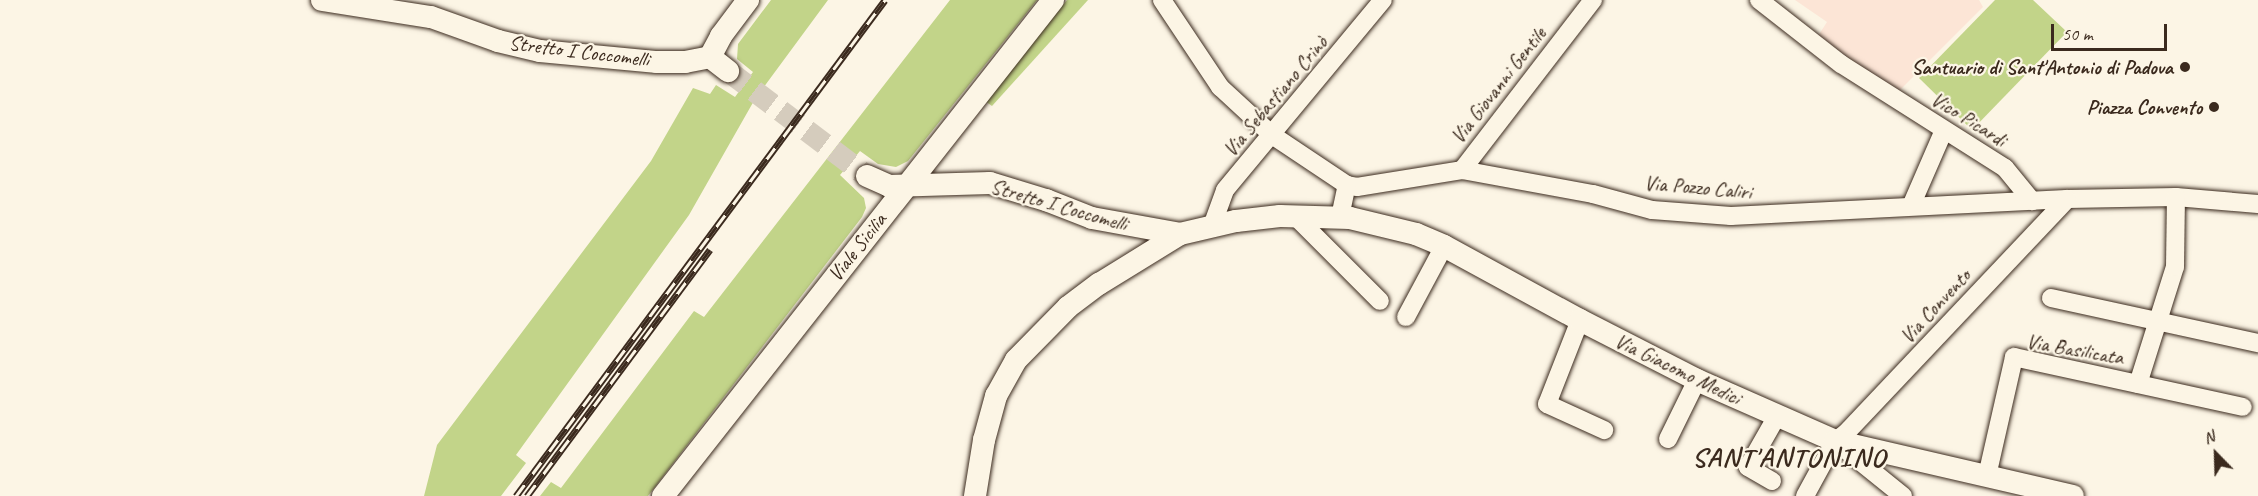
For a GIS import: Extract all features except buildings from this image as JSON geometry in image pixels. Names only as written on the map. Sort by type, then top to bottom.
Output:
[{"type":"street","name":"Stretto I Coccomelli","points":[[322,0],[431,17],[498,41],[540,51],[657,62],[719,64],[721,36],[748,0]]},
{"type":"street","name":"Viale Sicilia","points":[[663,496],[1053,0]]},
{"type":"street","points":[[1162,0],[1220,87],[1272,135],[1347,184],[1340,217]]},
{"type":"street","name":"Via Sebastiano Crinò","points":[[1212,226],[1226,190],[1383,0]]},
{"type":"street","name":"Via Giovanni Gentile","points":[[1462,170],[1593,0]]},
{"type":"street","name":"Vico Picardi","points":[[1759,0],[1841,64],[2005,168],[2032,201]]},
{"type":"street","points":[[1911,206],[1944,130]]},
{"type":"street","name":"Via Pozzo Caliri","points":[[1347,184],[1363,186],[1462,170],[1593,194],[1652,210],[1708,215],[1755,215],[2067,199]]},
{"type":"street","name":"Stretto I Coccomelli","points":[[867,176],[889,186],[990,183],[1046,200],[1092,218],[1180,234]]},
{"type":"street","points":[[2138,384],[2175,267],[2176,197]]},
{"type":"street","points":[[2067,199],[2176,197],[2258,204]]},
{"type":"street","name":"Via Convento","points":[[1804,496],[1835,441],[1846,433],[2067,199]]},
{"type":"street","points":[[1295,216],[1380,301]]},
{"type":"street","name":"Via Giacomo Medici","points":[[975,496],[991,411],[1016,360],[1068,307],[1099,284],[1180,234],[1258,217],[1295,216],[1340,217],[1392,227],[1444,246],[1697,380],[1835,441],[2073,496]]},
{"type":"street","points":[[1406,317],[1444,246]]},
{"type":"street","points":[[2051,298],[2258,343]]},
{"type":"street","points":[[1580,320],[1547,404],[1604,430]]},
{"type":"street","name":"Via Basilicata","points":[[1987,476],[2014,357],[2243,407]]},
{"type":"street","points":[[1668,439],[1697,380]]},
{"type":"street","points":[[1772,481],[1748,467],[1777,416]]},
{"type":"street","points":[[1835,441],[1903,496]]},
{"type":"shaded area","points":[[1795,0],[1979,0],[1983,7],[1897,93],[1818,36],[1827,22]]},
{"type":"green space","points":[[771,0],[828,0],[755,99],[689,215],[516,455],[526,463],[501,496],[424,496],[437,445],[651,161],[693,88],[710,94],[716,85],[735,97],[753,72],[737,59],[738,44]]},
{"type":"green space","points":[[950,0],[1037,0],[908,161],[896,167],[878,164],[860,151],[840,175],[864,198],[866,208],[862,217],[648,496],[540,496],[551,482],[561,488],[694,311],[704,317]]},
{"type":"green space","points":[[1067,0],[1088,0],[992,106],[985,101]]},
{"type":"green space","points":[[1995,0],[2033,0],[2067,32],[1972,130],[1919,78]]},
{"type":"tunnel","points":[[728,71],[867,176]]},
{"type":"railway","points":[[516,496],[885,0]]},
{"type":"railway","points":[[527,496],[710,250]]},
{"type":"place","name":"Santuario di Sant'Antonio di Padova","points":[[2185,67]]},
{"type":"place","name":"Piazza Convento","points":[[2214,107]]},
{"type":"district","name":"SANT'ANTONINO","points":[[1789,458]]}]
